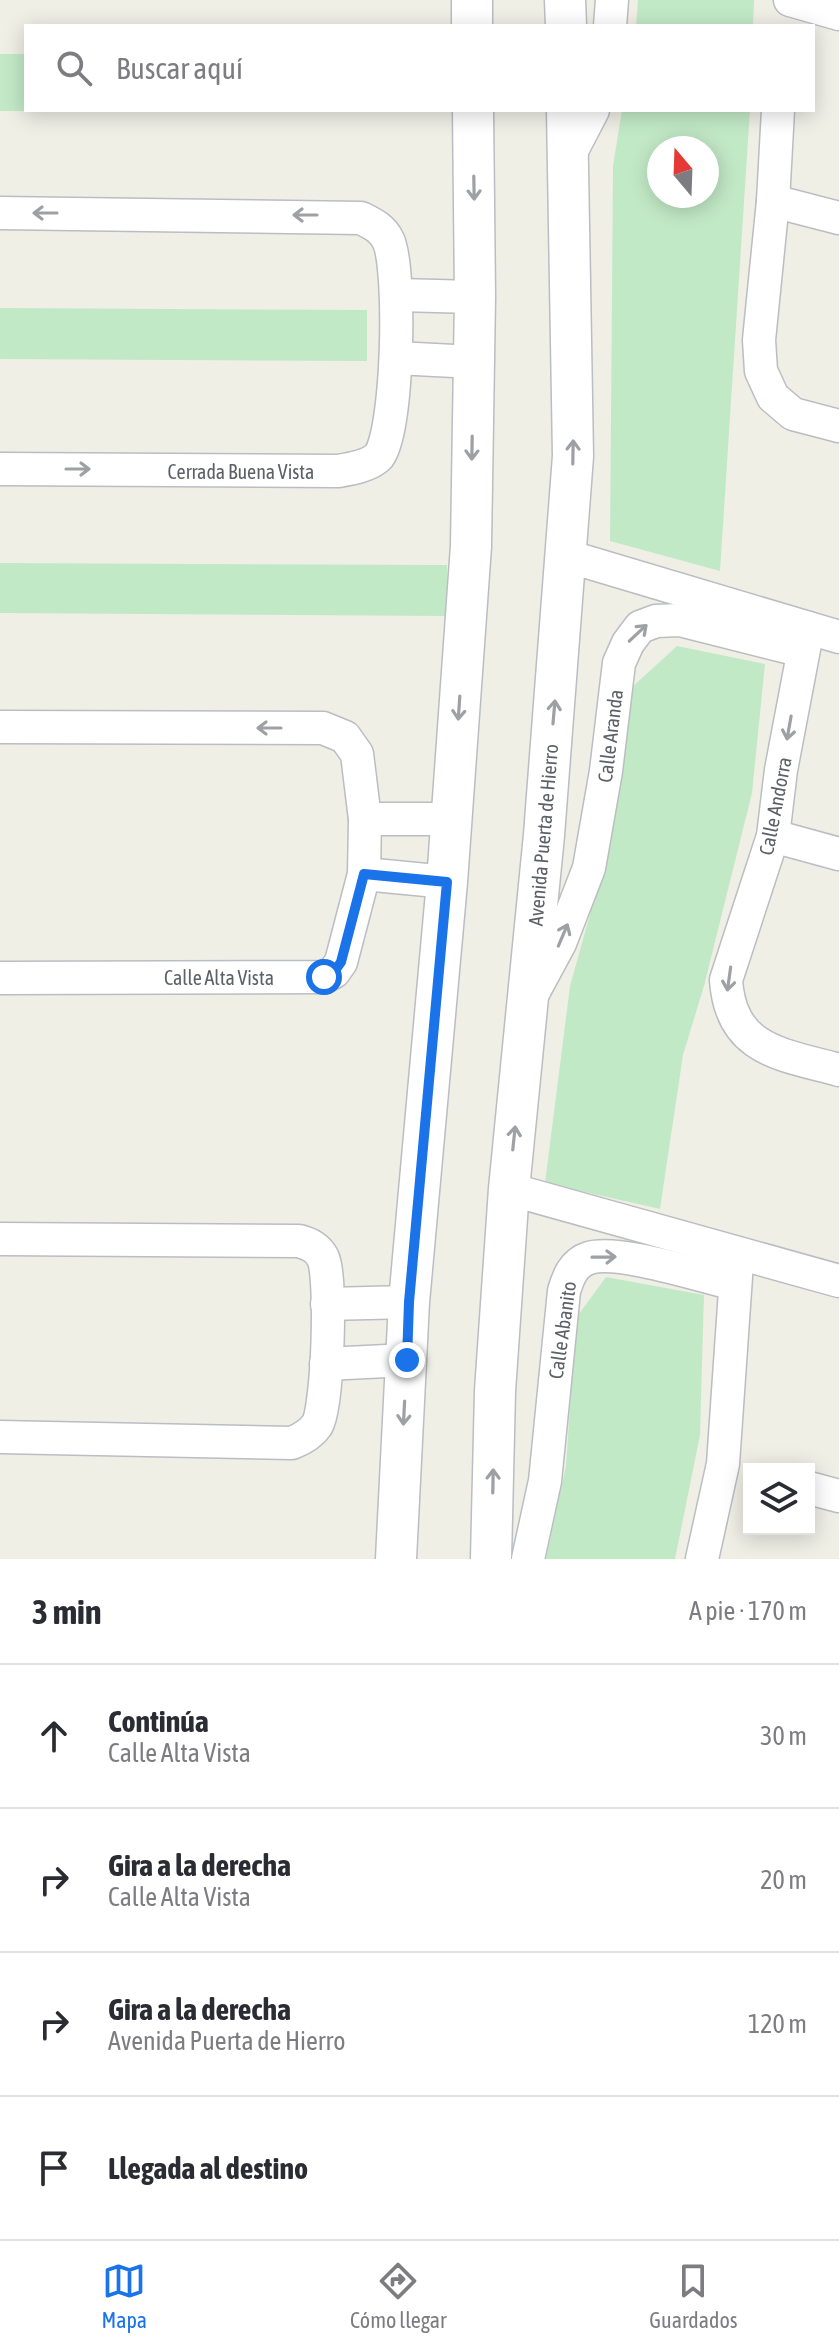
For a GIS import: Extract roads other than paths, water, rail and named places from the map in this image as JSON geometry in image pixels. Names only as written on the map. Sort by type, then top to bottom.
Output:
[{"type":"street","points":[[472,0],[472,24]]},
{"type":"street","points":[[565,0],[566,24]]},
{"type":"street","points":[[610,24],[612,0]]},
{"type":"street","points":[[783,24],[787,0],[839,14]]},
{"type":"street","points":[[396,1559],[409,1302],[447,882],[471,546],[475,297],[473,112]]},
{"type":"street","name":"Avenida Puerta de Hierro","points":[[491,1559],[495,1391],[509,1189],[567,556],[573,456],[567,112]]},
{"type":"street","points":[[568,158],[592,112]]},
{"type":"street","points":[[778,112],[773,201],[759,340],[761,371],[773,397],[793,414],[839,426]]},
{"type":"street","points":[[773,201],[839,218]]},
{"type":"street","name":"Cerrada Buena Vista","points":[[0,213],[361,218],[380,228],[390,243],[398,295],[396,358],[385,445],[377,458],[359,466],[338,471],[0,469]]},
{"type":"street","points":[[398,295],[475,297]]},
{"type":"street","points":[[396,358],[474,362]]},
{"type":"street","name":"Calle Aranda","points":[[567,556],[806,640]]},
{"type":"street","name":"Calle Aranda","points":[[527,1004],[560,943],[589,868],[599,824],[619,663],[640,627],[656,621],[680,620],[806,640],[839,637]]},
{"type":"street","name":"Calle Andorra","points":[[806,640],[781,770],[773,836],[726,980],[727,1002],[737,1025],[772,1052],[839,1070]]},
{"type":"street","name":"Calle Alta Vista","points":[[0,727],[323,728],[345,737],[357,754],[365,819],[364,874],[341,962],[334,972],[324,977],[0,978]]},
{"type":"street","points":[[365,819],[451,819]]},
{"type":"street","points":[[773,836],[839,854]]},
{"type":"street","points":[[364,874],[447,882]]},
{"type":"street","points":[[509,1189],[839,1281]]},
{"type":"street","points":[[0,1239],[299,1241],[320,1251],[325,1262],[327,1304],[321,1412],[317,1425],[305,1438],[292,1443],[0,1437]]},
{"type":"street","points":[[702,1559],[736,1468],[737,1251]]},
{"type":"street","name":"Calle Abanito","points":[[528,1559],[545,1481],[564,1291],[570,1273],[590,1258],[618,1257],[735,1284]]},
{"type":"street","points":[[327,1304],[409,1302]]},
{"type":"street","points":[[326,1364],[407,1360]]},
{"type":"street","points":[[815,1490],[839,1496]]}]
